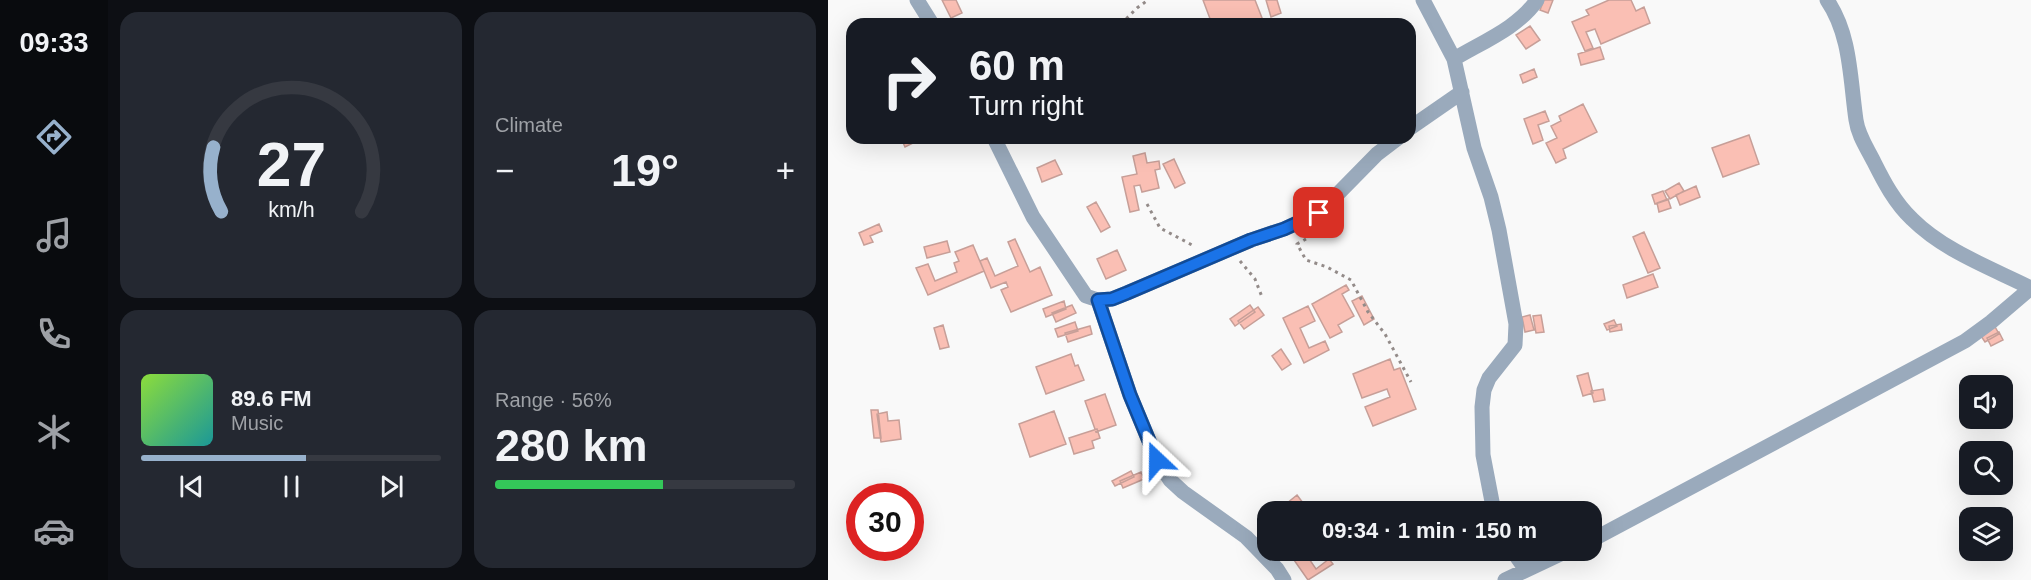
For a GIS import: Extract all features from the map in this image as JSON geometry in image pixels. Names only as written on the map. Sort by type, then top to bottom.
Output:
[{"type":"street","points":[[917,0],[928,18]]},
{"type":"street","points":[[1423,0],[1454,58],[1474,148],[1491,197],[1499,230],[1516,324],[1515,345],[1489,378],[1484,390],[1483,455],[1492,501]]},
{"type":"street","points":[[1454,58],[1511,26],[1528,12],[1537,0]]},
{"type":"street","points":[[1602,535],[1965,341],[2031,288],[1927,233],[1900,205],[1883,181],[1860,136],[1856,123],[1851,73],[1843,34],[1827,0]]},
{"type":"street","points":[[1416,124],[1462,92]]},
{"type":"street","points":[[997,144],[1033,217],[1086,296],[1098,300],[1112,299],[1319,213],[1377,154],[1390,144]]},
{"type":"street","points":[[1098,300],[1130,395],[1157,460],[1170,480],[1183,492],[1246,537],[1277,569],[1284,580]]},
{"type":"street","points":[[1520,561],[1526,570]]},
{"type":"street","points":[[1505,580],[1545,561]]},
{"type":"path","points":[[1127,18],[1148,0]]},
{"type":"path","points":[[1319,213],[1306,239],[1297,244],[1306,260],[1327,267],[1351,280],[1368,312],[1385,334],[1411,382]]},
{"type":"building","points":[[942,0],[956,0],[962,13],[951,18]]},
{"type":"building","points":[[1203,0],[1255,0],[1262,18],[1210,18]]},
{"type":"building","points":[[1266,0],[1277,0],[1281,13],[1271,17]]},
{"type":"building","points":[[1544,0],[1553,0],[1548,13],[1540,10]]},
{"type":"building","points":[[1609,0],[1631,0],[1636,11],[1644,7],[1650,23],[1601,44],[1595,29],[1586,32],[1593,48],[1585,51],[1572,22],[1589,15],[1586,10]]},
{"type":"building","points":[[1530,26],[1540,40],[1526,49],[1516,35]]},
{"type":"building","points":[[1600,47],[1604,59],[1581,65],[1578,54]]},
{"type":"building","points":[[1534,69],[1537,77],[1523,83],[1520,75]]},
{"type":"building","points":[[1583,104],[1597,132],[1563,149],[1566,158],[1556,163],[1546,143],[1557,138],[1551,126],[1561,121],[1559,116]]},
{"type":"building","points":[[1545,111],[1549,121],[1538,125],[1543,140],[1533,144],[1524,119]]},
{"type":"building","points":[[1749,135],[1759,164],[1723,177],[1712,148]]},
{"type":"building","points":[[1145,153],[1147,163],[1159,161],[1160,169],[1155,170],[1159,188],[1142,192],[1140,185],[1134,186],[1139,210],[1130,212],[1122,177],[1137,174],[1133,156]]},
{"type":"building","points":[[1174,159],[1185,183],[1175,188],[1163,164]]},
{"type":"building","points":[[1055,160],[1062,174],[1042,182],[1037,168]]},
{"type":"building","points":[[1679,183],[1684,191],[1670,199],[1665,191]]},
{"type":"building","points":[[1696,186],[1700,197],[1680,205],[1676,195]]},
{"type":"building","points":[[1663,191],[1667,200],[1655,204],[1652,195]]},
{"type":"building","points":[[1668,199],[1671,208],[1659,212],[1657,203]]},
{"type":"building","points":[[1096,202],[1110,227],[1101,232],[1087,207]]},
{"type":"building","points":[[879,224],[882,231],[870,236],[873,242],[864,245],[859,233]]},
{"type":"building","points":[[1644,232],[1660,268],[1648,273],[1633,237]]},
{"type":"building","points":[[1015,239],[1030,272],[1040,267],[1052,295],[1011,312],[1001,290],[1008,287],[1006,282],[991,288],[980,261],[987,258],[995,276],[1018,266],[1008,242]]},
{"type":"building","points":[[947,241],[950,252],[927,258],[924,247]]},
{"type":"building","points":[[973,245],[984,271],[928,295],[916,268],[928,264],[935,281],[957,272],[954,263],[959,261],[955,252]]},
{"type":"building","points":[[1117,250],[1126,270],[1106,279],[1097,259]]},
{"type":"building","points":[[1653,274],[1658,287],[1627,298],[1623,285]]},
{"type":"building","points":[[1346,285],[1349,290],[1342,294],[1354,316],[1338,325],[1342,332],[1330,338],[1312,304]]},
{"type":"building","points":[[1362,296],[1374,319],[1364,325],[1352,301]]},
{"type":"building","points":[[1064,301],[1066,309],[1046,317],[1043,309]]},
{"type":"building","points":[[1072,305],[1076,313],[1056,322],[1052,313]]},
{"type":"building","points":[[1250,305],[1255,312],[1235,326],[1230,319]]},
{"type":"building","points":[[1308,306],[1315,321],[1300,328],[1309,348],[1325,341],[1329,350],[1304,363],[1283,318]]},
{"type":"building","points":[[1258,307],[1264,315],[1244,329],[1238,321]]},
{"type":"building","points":[[1530,315],[1534,330],[1525,332],[1522,317]]},
{"type":"building","points":[[1541,315],[1544,332],[1536,333],[1533,316]]},
{"type":"building","points":[[1614,320],[1617,326],[1607,330],[1604,324]]},
{"type":"building","points":[[1075,322],[1078,331],[1058,337],[1055,329]]},
{"type":"building","points":[[1621,324],[1622,330],[1610,332],[1609,326]]},
{"type":"building","points":[[943,325],[949,347],[940,349],[934,328]]},
{"type":"building","points":[[1994,325],[1999,334],[1985,342],[1979,333]]},
{"type":"building","points":[[1090,326],[1092,334],[1068,342],[1065,333]]},
{"type":"building","points":[[1999,332],[2003,340],[1991,346],[1987,338]]},
{"type":"building","points":[[1281,349],[1291,364],[1282,370],[1272,356]]},
{"type":"building","points":[[1071,354],[1084,380],[1046,394],[1036,367]]},
{"type":"building","points":[[1390,359],[1394,370],[1400,368],[1416,409],[1373,426],[1365,407],[1390,397],[1387,389],[1362,398],[1353,374]]},
{"type":"building","points":[[1588,373],[1593,393],[1583,396],[1577,376]]},
{"type":"building","points":[[1603,389],[1605,400],[1594,402],[1591,391]]},
{"type":"building","points":[[1105,394],[1116,425],[1096,432],[1085,401]]},
{"type":"building","points":[[871,410],[878,410],[881,438],[874,438]]},
{"type":"building","points":[[1054,411],[1066,444],[1030,457],[1019,424]]},
{"type":"building","points":[[887,412],[888,421],[899,420],[901,439],[881,442],[877,414]]},
{"type":"building","points":[[1097,429],[1100,438],[1092,441],[1094,448],[1074,454],[1069,438]]},
{"type":"building","points":[[1131,471],[1134,477],[1115,486],[1112,481]]},
{"type":"building","points":[[1141,472],[1144,479],[1123,488],[1120,481]]},
{"type":"building","points":[[1297,495],[1302,501],[1290,501]]},
{"type":"building","points":[[1295,561],[1311,561],[1316,569],[1326,561],[1333,564],[1308,580]]},
{"type":"route","points":[[1157,460],[1130,395],[1098,300],[1112,299],[1319,213]]}]
